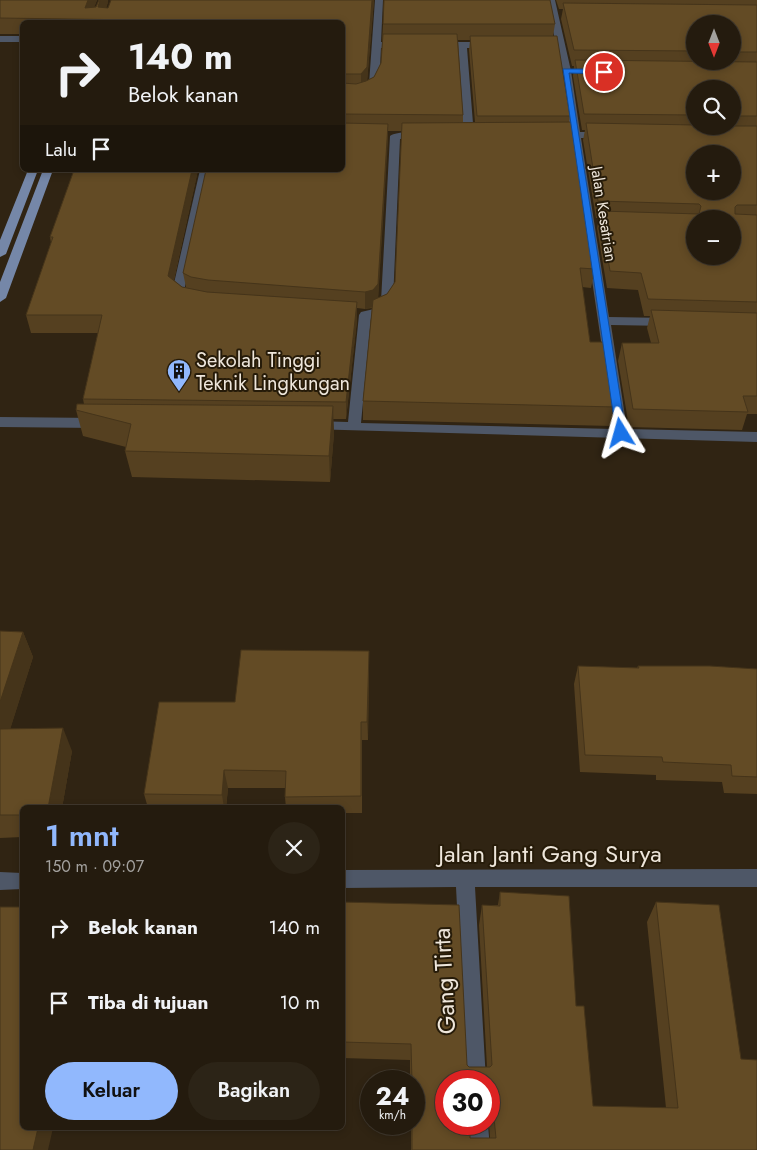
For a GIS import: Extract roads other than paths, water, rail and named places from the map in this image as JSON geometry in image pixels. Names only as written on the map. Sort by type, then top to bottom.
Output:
[{"type":"main road","points":[[0,254],[32,172]]},
{"type":"main road","points":[[0,298],[47,172]]},
{"type":"street","points":[[345,95],[366,95],[371,92],[374,84],[379,0]]},
{"type":"street","name":"Jalan Kesatrian","points":[[551,0],[559,14],[555,44],[570,71],[575,135],[594,223],[604,321],[621,433]]},
{"type":"street","points":[[0,39],[20,39]]},
{"type":"street","points":[[375,44],[501,44]]},
{"type":"street","points":[[462,44],[469,136]]},
{"type":"street","points":[[546,135],[614,136]]},
{"type":"street","points":[[354,426],[360,315],[374,314],[382,309],[387,302],[391,136],[432,136]]},
{"type":"street","points":[[200,301],[189,299],[178,292],[206,172]]},
{"type":"street","points":[[604,321],[681,323]]},
{"type":"street","points":[[0,422],[109,424]]},
{"type":"street","points":[[305,426],[757,437]]},
{"type":"street","name":"Gang Tirta","points":[[465,878],[475,1070]]},
{"type":"street","name":"Jalan Janti Gang Surya","points":[[345,879],[757,878]]},
{"type":"street","points":[[0,881],[20,881]]},
{"type":"street","points":[[478,1135],[479,1150]]},
{"type":"place","name":"Sekolah Tinggi Teknik Lingkungan","points":[[179,392]]}]
